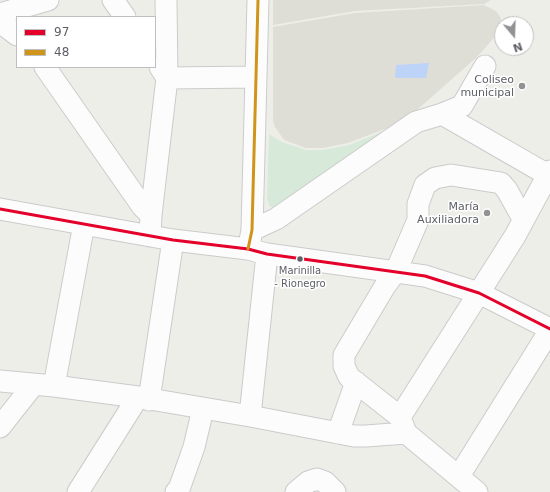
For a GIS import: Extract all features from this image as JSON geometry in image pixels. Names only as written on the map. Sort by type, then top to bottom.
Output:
[{"type":"street","points":[[0,14],[48,0]]},
{"type":"street","points":[[41,16],[48,0]]},
{"type":"street","points":[[113,0],[123,16]]},
{"type":"street","points":[[150,236],[151,215],[167,78],[166,0]]},
{"type":"street","points":[[250,416],[256,244],[256,77],[258,0]]},
{"type":"street","points":[[0,22],[16,34]]},
{"type":"street","points":[[156,62],[167,78]]},
{"type":"street","points":[[256,244],[276,219],[416,122],[462,106],[485,66]]},
{"type":"street","points":[[46,68],[142,206],[151,215]]},
{"type":"street","points":[[167,78],[256,77]]},
{"type":"street","points":[[0,380],[143,398],[338,433],[366,436],[403,425],[479,293],[524,219],[549,173],[442,114]]},
{"type":"street","points":[[477,492],[349,377],[344,366],[344,355],[385,286],[396,271],[418,220],[418,204],[426,184],[435,178],[452,174],[501,183],[507,190],[524,219]]},
{"type":"street","points":[[0,209],[173,240],[256,244],[425,276],[479,293],[550,330],[459,476]]},
{"type":"street","points":[[54,386],[84,224]]},
{"type":"street","points":[[78,492],[143,398],[173,240]]},
{"type":"street","points":[[338,433],[356,382]]},
{"type":"street","points":[[0,427],[34,384]]},
{"type":"street","points":[[176,492],[179,489],[194,447],[203,409]]},
{"type":"street","points":[[296,492],[308,482],[317,479],[325,482],[335,492]]},
{"type":"shaded area","points":[[273,0],[491,0],[484,4],[355,11],[273,25]]},
{"type":"shaded area","points":[[484,5],[496,11],[500,16],[494,16],[494,38],[478,56],[409,117],[390,127],[348,143],[323,148],[306,148],[284,140],[275,127],[273,121],[273,27],[355,13]]},
{"type":"green space","points":[[389,129],[276,208],[270,207],[267,199],[269,134],[282,142],[306,150],[323,150],[349,145]]},
{"type":"water","points":[[429,63],[426,78],[395,78],[396,65]]},
{"type":"transit line","name":"48","points":[[248,249],[252,230],[258,0]]},
{"type":"transit line","name":"97","points":[[0,209],[173,240],[248,249],[267,254],[425,276],[479,293],[550,329]]},
{"type":"place","name":"Coliseo municipal","points":[[522,86]]},
{"type":"place","name":"María Auxiliadora","points":[[487,213]]},
{"type":"place","name":"Marinilla - Rionegro","points":[[300,259]]}]
